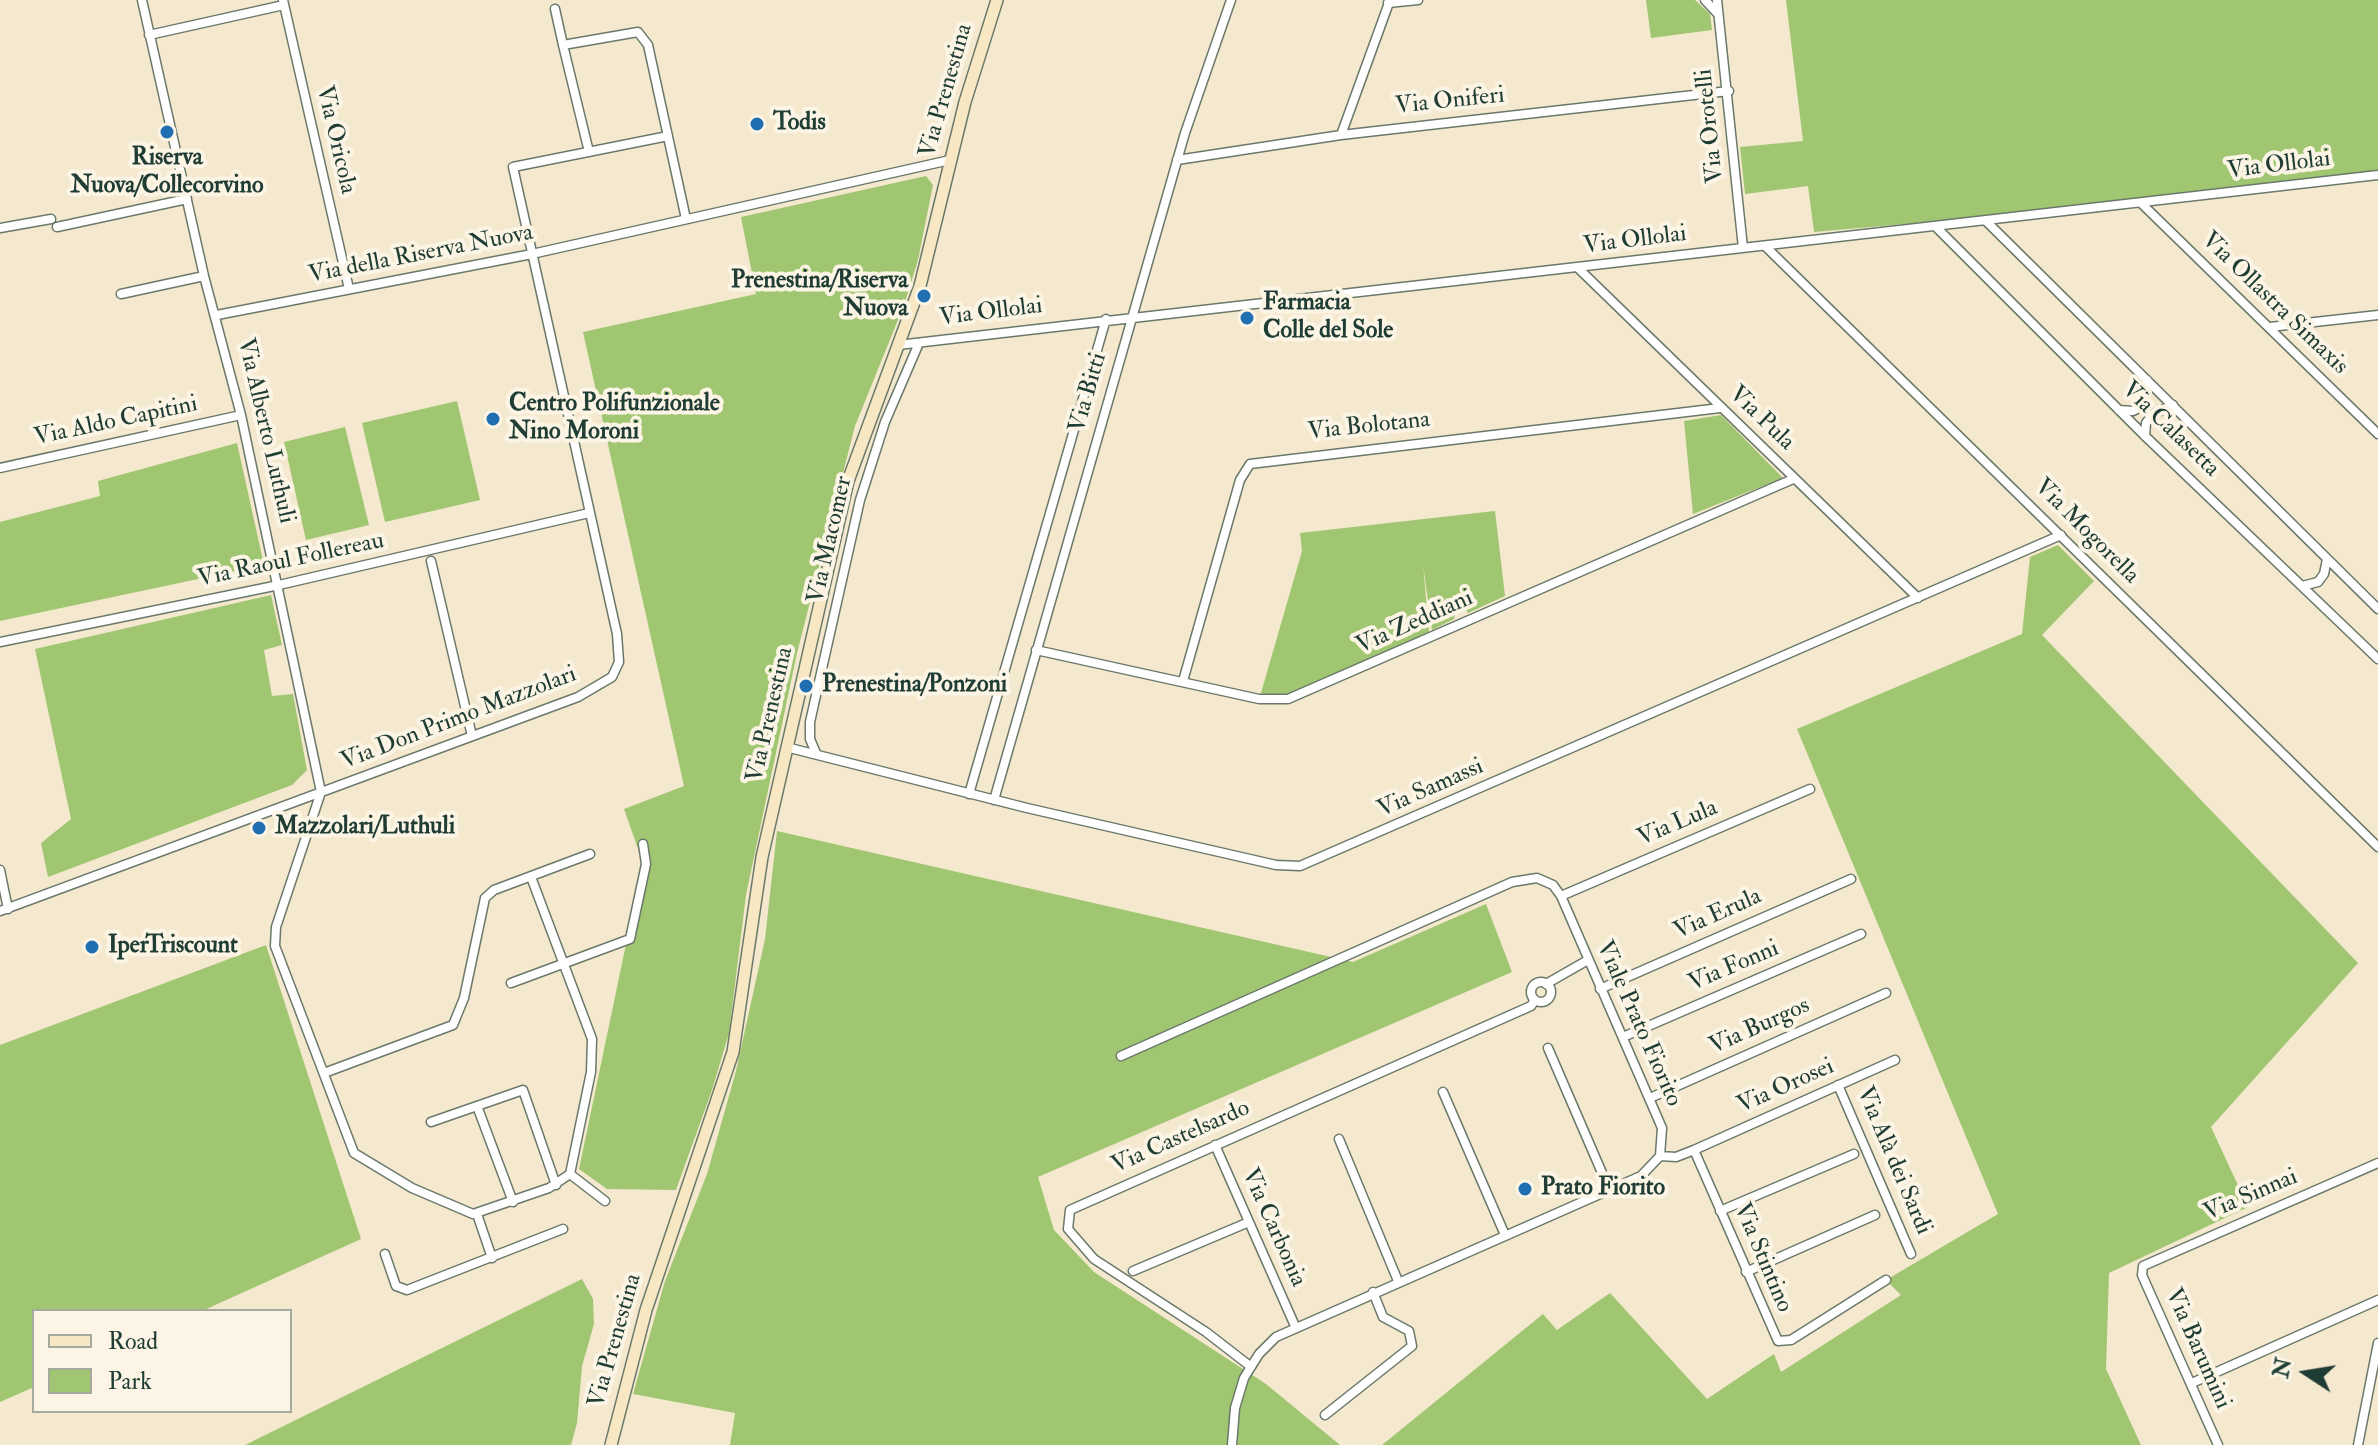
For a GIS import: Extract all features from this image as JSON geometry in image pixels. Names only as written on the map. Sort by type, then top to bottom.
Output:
[{"type":"main road","name":"Via Prenestina","points":[[611,1445],[646,1310],[733,1052],[757,882],[848,481],[922,280],[950,160],[997,0]]},
{"type":"street","points":[[142,0],[204,276],[217,315]]},
{"type":"street","name":"Via Bitti","points":[[994,800],[1177,160],[1231,0]]},
{"type":"street","points":[[1341,135],[1389,2],[1418,0]]},
{"type":"street","points":[[1705,0],[1719,16]]},
{"type":"street","name":"Via Orotelli","points":[[1717,0],[1729,91],[1743,248]]},
{"type":"street","points":[[149,35],[283,2]]},
{"type":"street","name":"Via Oricola","points":[[283,2],[349,289]]},
{"type":"street","points":[[555,9],[589,152],[668,136]]},
{"type":"street","points":[[563,45],[627,32],[641,33],[648,45],[686,219]]},
{"type":"street","name":"Via Oniferi","points":[[1177,160],[1341,135],[1729,91]]},
{"type":"street","name":"Via Don Primo Mazzolari","points":[[4,910],[584,694],[614,675],[619,662],[617,634],[513,167],[589,152]]},
{"type":"street","name":"Via della Riserva Nuova","points":[[217,315],[532,254],[950,160]]},
{"type":"street","name":"Via Ollolai","points":[[898,345],[2378,175]]},
{"type":"street","points":[[57,227],[187,199]]},
{"type":"street","name":"Via Ollastra Simaxis","points":[[2141,203],[2378,434]]},
{"type":"street","points":[[0,228],[51,219]]},
{"type":"street","name":"Via Calasetta","points":[[1986,221],[2378,609]]},
{"type":"street","name":"Via Calasetta","points":[[1936,227],[2145,436],[2378,659]]},
{"type":"street","name":"Via Mogorella","points":[[1765,246],[2378,847]]},
{"type":"street","name":"Via Pula","points":[[1578,268],[1918,598]]},
{"type":"street","points":[[121,294],[204,276]]},
{"type":"street","name":"Via Alberto Luthuli","points":[[217,315],[279,585],[321,792]]},
{"type":"street","points":[[2270,327],[2378,315]]},
{"type":"street","name":"Via Bitti","points":[[969,794],[1106,319]]},
{"type":"street","name":"Via Macomer","points":[[816,753],[809,727],[860,500],[885,422],[919,343]]},
{"type":"street","points":[[2119,409],[2133,411],[2141,407],[2147,380]]},
{"type":"street","points":[[2145,436],[2146,423],[2153,414],[2173,405]]},
{"type":"street","name":"Via Bolotana","points":[[1183,681],[1240,480],[1250,464],[1720,408]]},
{"type":"street","name":"Via Aldo Capitini","points":[[0,468],[241,415]]},
{"type":"street","name":"Via Zeddiani","points":[[1036,650],[1263,700],[1292,698],[1793,479]]},
{"type":"street","name":"Via Raoul Follereau","points":[[0,642],[279,585],[589,513]]},
{"type":"street","name":"Via Samassi","points":[[786,747],[994,800],[1279,865],[1303,865],[2061,535]]},
{"type":"street","points":[[2301,585],[2309,587],[2318,582],[2327,559]]},
{"type":"street","points":[[431,561],[472,736]]},
{"type":"street","name":"Via Lula","points":[[1561,896],[1810,789]]},
{"type":"street","points":[[321,792],[276,927],[275,946],[348,1143],[357,1157],[412,1188],[477,1214],[556,1185],[570,1174],[593,1047],[531,877]]},
{"type":"street","points":[[511,983],[630,939],[646,864],[643,844]]},
{"type":"street","points":[[324,1073],[455,1023],[467,985],[484,901],[492,892],[590,854]]},
{"type":"street","points":[[0,870],[4,910]]},
{"type":"street","points":[[1121,1056],[1512,882],[1542,879],[1561,896]]},
{"type":"street","name":"Via Erula","points":[[1600,989],[1851,879]]},
{"type":"street","name":"Viale Prato Fiorito","points":[[1561,896],[1663,1131],[1660,1156]]},
{"type":"street","name":"Via Fonni","points":[[1623,1037],[1861,934]]},
{"type":"street","name":"Via Castelsardo","points":[[1546,984],[1588,960]]},
{"type":"street","name":"Via Castelsardo","points":[[1539,982],[1546,984],[1550,990],[1549,997],[1543,1002],[1535,1000],[1531,994],[1532,987],[1539,982]]},
{"type":"street","name":"Via Burgos","points":[[1650,1098],[1886,993]]},
{"type":"street","name":"Via Castelsardo","points":[[1250,1366],[1206,1332],[1101,1265],[1066,1225],[1069,1212],[1075,1206],[1531,1006],[1535,1000]]},
{"type":"street","points":[[1548,1048],[1609,1189]]},
{"type":"street","name":"Via Orosei","points":[[1694,1150],[1895,1060]]},
{"type":"street","name":"Via Alà dei Sardi","points":[[1838,1085],[1911,1254]]},
{"type":"street","points":[[431,1122],[523,1090],[556,1185]]},
{"type":"street","points":[[1443,1092],[1505,1235]]},
{"type":"street","points":[[477,1106],[513,1202]]},
{"type":"street","points":[[1339,1139],[1398,1281]]},
{"type":"street","name":"Via Carbonia","points":[[1215,1145],[1295,1326]]},
{"type":"street","points":[[1232,1445],[1237,1400],[1250,1366],[1267,1345],[1295,1326],[1644,1175],[1660,1156],[1676,1157],[1694,1150]]},
{"type":"street","name":"Via Stintino","points":[[1694,1150],[1773,1335],[1783,1343],[1886,1280]]},
{"type":"street","points":[[1720,1211],[1854,1154]]},
{"type":"street","name":"Via Sinnai","points":[[2142,1268],[2146,1263],[2378,1163]]},
{"type":"street","points":[[570,1174],[605,1201]]},
{"type":"street","points":[[477,1214],[492,1258]]},
{"type":"street","points":[[1746,1272],[1875,1215]]},
{"type":"street","points":[[1133,1271],[1249,1222]]},
{"type":"street","points":[[385,1254],[396,1286],[404,1290],[563,1229]]},
{"type":"street","name":"Via Barumini","points":[[2142,1268],[2218,1445]]},
{"type":"street","points":[[1325,1415],[1412,1346],[1409,1331],[1383,1317],[1373,1292]]},
{"type":"street","points":[[2192,1383],[2378,1300]]},
{"type":"street","points":[[2358,1445],[2378,1343]]},
{"type":"green space","points":[[1646,0],[1695,0],[1710,14],[1712,30],[1651,38]]},
{"type":"green space","points":[[1786,0],[2378,0],[2378,177],[2141,203],[1814,232],[1808,186],[1745,194],[1740,147],[1803,141]]},
{"type":"green space","points":[[926,176],[933,185],[918,260],[904,305],[855,426],[797,653],[746,895],[729,1033],[712,1090],[676,1190],[607,1189],[579,1169],[643,863],[624,809],[684,786],[583,332],[756,294],[741,217]]},
{"type":"green space","points":[[457,401],[480,500],[385,522],[362,423]]},
{"type":"green space","points":[[1721,415],[1783,478],[1693,514],[1684,421]]},
{"type":"green space","points":[[345,427],[369,525],[306,540],[284,442]]},
{"type":"green space","points":[[237,443],[264,565],[0,621],[0,522],[100,496],[98,481]]},
{"type":"green space","points":[[1495,511],[1505,596],[1468,613],[1464,606],[1456,609],[1454,619],[1432,630],[1423,564],[1429,632],[1279,698],[1261,693],[1302,551],[1300,533]]},
{"type":"green space","points":[[2058,545],[2094,581],[2042,635],[2358,963],[2211,1127],[2248,1207],[2109,1273],[2106,1369],[2141,1445],[1382,1445],[1543,1314],[1557,1330],[1610,1293],[1707,1399],[1774,1354],[1781,1372],[1901,1295],[1886,1280],[1998,1214],[1797,729],[2022,634],[2030,557]]},
{"type":"green space","points":[[271,595],[282,645],[264,650],[272,696],[293,694],[307,770],[292,785],[48,877],[41,843],[71,819],[35,649]]},
{"type":"green space","points":[[777,831],[1353,962],[1486,904],[1512,972],[1038,1177],[1054,1230],[1094,1272],[1266,1384],[1340,1445],[730,1445],[735,1413],[633,1394],[665,1281],[707,1174],[736,1071],[765,939]]},
{"type":"green space","points":[[266,945],[361,1239],[206,1309],[32,1309],[32,1388],[0,1402],[0,1045]]},
{"type":"green space","points":[[582,1279],[593,1299],[594,1324],[582,1366],[577,1423],[571,1445],[245,1445]]},
{"type":"place","name":"Todis","points":[[757,124]]},
{"type":"place","name":"Riserva Nuova/Collecorvino","points":[[167,132]]},
{"type":"place","name":"Prenestina/Riserva Nuova","points":[[924,296]]},
{"type":"place","name":"Farmacia Colle del Sole","points":[[1247,318]]},
{"type":"place","name":"Centro Polifunzionale Nino Moroni","points":[[493,419]]},
{"type":"place","name":"Prenestina/Ponzoni","points":[[806,686]]},
{"type":"place","name":"Mazzolari/Luthuli","points":[[259,828]]},
{"type":"place","name":"IperTriscount","points":[[92,947]]},
{"type":"place","name":"Prato Fiorito","points":[[1525,1189]]}]
